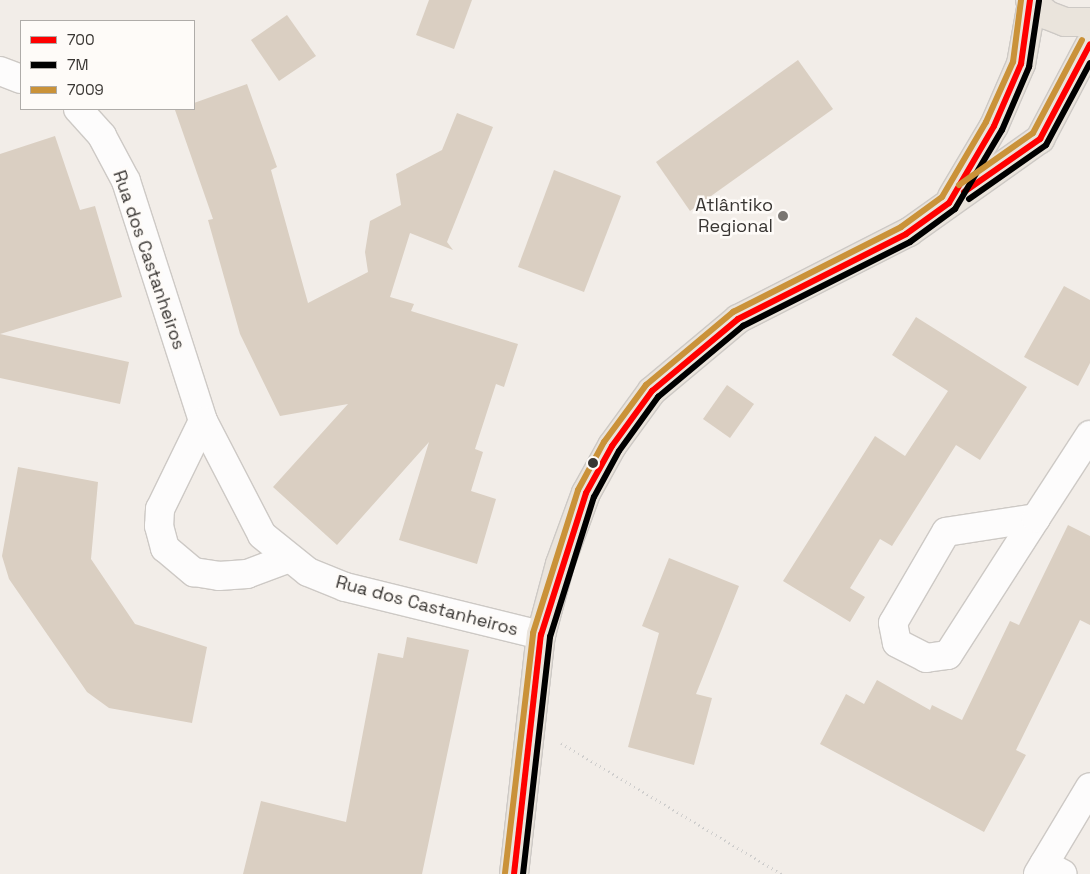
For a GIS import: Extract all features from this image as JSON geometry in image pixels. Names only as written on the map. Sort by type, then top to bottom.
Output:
[{"type":"main road","points":[[949,202],[994,126],[1021,64],[1031,1],[1064,22],[1090,22]]},
{"type":"main road","points":[[514,874],[529,724],[541,635],[560,564],[586,493],[612,446],[652,391],[738,319],[906,234],[1040,139],[1090,44]]},
{"type":"street","points":[[0,71],[20,79]]},
{"type":"street","name":"Rua dos Castanheiros","points":[[79,110],[102,136],[126,181],[203,421],[262,534],[287,559],[345,588],[541,635]]},
{"type":"street","points":[[203,421],[160,509],[158,526],[165,548],[194,572],[219,576],[247,574],[287,559]]},
{"type":"street","points":[[1036,518],[946,532],[893,623],[897,643],[926,658],[948,655],[1090,435]]},
{"type":"street","points":[[1048,870],[1090,787]]},
{"type":"path","points":[[529,724],[782,874]]},
{"type":"building","points":[[429,0],[472,0],[454,49],[416,35]]},
{"type":"building","points":[[287,15],[316,56],[279,81],[251,40]]},
{"type":"building","points":[[798,60],[833,109],[690,211],[656,162]]},
{"type":"building","points":[[247,84],[277,167],[271,170],[308,303],[368,272],[365,252],[370,221],[401,205],[396,174],[442,150],[457,113],[493,127],[447,242],[453,250],[410,233],[390,297],[414,304],[411,311],[518,344],[504,387],[496,384],[475,449],[483,452],[471,491],[496,499],[477,564],[399,540],[429,442],[337,545],[273,487],[348,404],[280,416],[240,334],[208,220],[213,219],[175,110],[195,110],[195,103]]},
{"type":"building","points":[[55,136],[80,210],[95,206],[122,297],[0,334],[0,154]]},
{"type":"building","points":[[554,170],[621,196],[584,292],[518,267]]},
{"type":"building","points":[[1064,286],[1090,300],[1090,363],[1078,386],[1024,357]]},
{"type":"building","points":[[916,317],[1027,387],[980,460],[956,445],[892,546],[880,539],[850,588],[865,597],[850,622],[783,581],[875,436],[905,456],[948,391],[892,355]]},
{"type":"building","points":[[0,334],[129,362],[120,404],[0,378]]},
{"type":"building","points":[[727,385],[754,404],[730,438],[703,419]]},
{"type":"building","points":[[18,467],[98,482],[91,559],[135,624],[207,647],[192,723],[109,708],[87,692],[9,579],[2,556]]},
{"type":"building","points":[[1068,525],[1090,536],[1090,625],[1080,620],[1016,750],[1026,755],[984,832],[820,744],[846,694],[864,704],[877,680],[930,710],[932,705],[962,720],[1010,621],[1019,625]]},
{"type":"building","points":[[669,558],[739,586],[696,694],[712,698],[694,765],[628,747],[659,633],[642,626]]},
{"type":"building","points":[[407,637],[469,650],[422,874],[243,874],[261,801],[346,822],[378,653],[403,658]]},
{"type":"transit line","name":"7009","points":[[505,873],[533,633],[578,490],[604,442],[646,385],[733,312],[901,227],[942,197],[986,122],[1013,62],[1021,0]]},
{"type":"transit line","name":"700","points":[[514,874],[541,635],[586,493],[612,446],[652,391],[738,319],[906,234],[949,203],[994,126],[1021,64],[1030,0]]},
{"type":"transit line","name":"7M","points":[[523,874],[550,637],[594,497],[619,451],[658,397],[743,326],[910,242],[955,209],[1002,130],[1029,67],[1039,1]]},
{"type":"transit line","name":"7009","points":[[959,185],[1033,133],[1082,40]]},
{"type":"transit line","name":"700","points":[[964,192],[1040,139],[1090,44]]},
{"type":"transit line","name":"7M","points":[[969,199],[1046,145],[1090,63]]},
{"type":"place","name":"Atlântiko Regional","points":[[783,216]]}]
